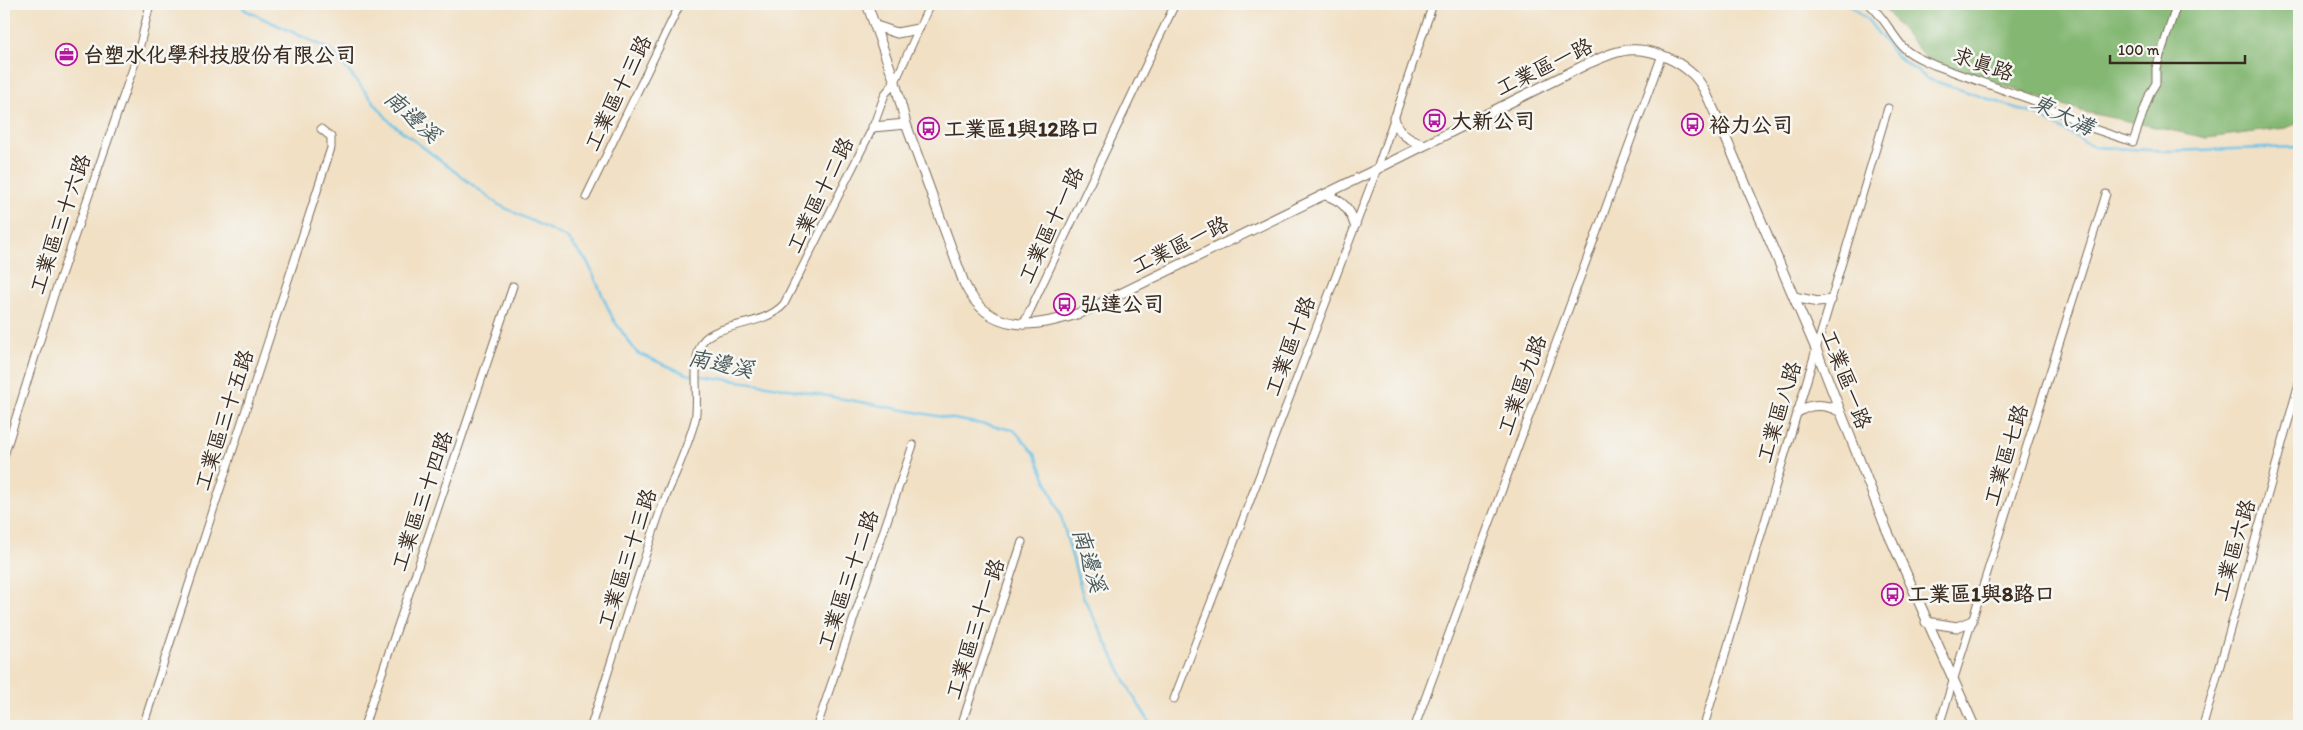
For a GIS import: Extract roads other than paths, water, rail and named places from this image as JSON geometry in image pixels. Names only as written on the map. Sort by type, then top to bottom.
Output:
[{"type":"street","name":"工業區三十六路","points":[[4,456],[54,295],[137,57],[150,4]]},
{"type":"street","name":"工業區十三路","points":[[586,197],[680,4]]},
{"type":"street","name":"工業區一路","points":[[867,4],[895,82],[906,124],[968,293],[982,308],[992,314],[1011,323],[1023,325],[1043,324],[1082,312],[1325,195],[1588,63],[1622,51],[1641,50],[1662,55],[1691,72],[1701,85],[1716,115],[1816,349],[1839,411],[1926,622],[1974,726]]},
{"type":"street","name":"工業區十二路","points":[[698,357],[702,343],[712,334],[774,314],[784,304],[873,127],[884,94],[895,82],[930,4]]},
{"type":"street","name":"工業區十一路","points":[[1023,325],[1175,4]]},
{"type":"street","name":"工業區十路","points":[[1174,699],[1377,169],[1433,4]]},
{"type":"street","name":"求真路","points":[[1869,4],[1904,49],[1917,57],[1934,65],[2040,102],[2091,128],[2133,142],[2150,93],[2156,83],[2156,68],[2177,4]]},
{"type":"street","points":[[876,26],[897,33],[918,29]]},
{"type":"street","name":"工業區九路","points":[[1415,726],[1662,55]]},
{"type":"street","name":"工業區八路","points":[[1704,726],[1888,108]]},
{"type":"street","points":[[1394,118],[1401,132],[1408,138],[1425,145]]},
{"type":"street","points":[[873,127],[906,124]]},
{"type":"street","name":"工業區三十五路","points":[[143,726],[331,148],[331,137],[321,128]]},
{"type":"street","name":"工業區七路","points":[[1939,726],[2106,194]]},
{"type":"street","points":[[1325,195],[1338,200],[1346,206],[1352,213],[1355,225]]},
{"type":"street","name":"工業區三十四路","points":[[364,726],[513,286]]},
{"type":"street","points":[[1794,298],[1818,302],[1831,300]]},
{"type":"street","name":"工業區三十三路","points":[[591,726],[661,510],[695,420],[698,357]]},
{"type":"street","name":"工業區六路","points":[[2203,726],[2299,383]]},
{"type":"street","points":[[1798,412],[1809,406],[1832,407],[1839,411]]},
{"type":"street","name":"工業區三十二路","points":[[817,726],[913,445]]},
{"type":"street","name":"工業區三十一路","points":[[961,726],[1022,542]]},
{"type":"street","points":[[1926,622],[1957,627],[1972,621]]},
{"type":"waterway","name":"南邊溪","points":[[240,4],[245,10],[331,50],[390,122],[499,205],[567,238],[588,263],[613,319],[637,353],[687,374],[767,385],[1014,430],[1035,454],[1060,513],[1083,596],[1132,694],[1152,726]]},
{"type":"waterway","name":"東大溝","points":[[1848,4],[1867,19],[1896,56],[1928,79],[2037,115],[2094,147],[2168,151],[2299,147]]},
{"type":"place","name":"台塑水化學科技股份有限公司","points":[[67,55]]},
{"type":"place","name":"大新公司","points":[[1435,121]]},
{"type":"place","name":"裕力公司","points":[[1693,125]]},
{"type":"place","name":"工業區1與12路口","points":[[928,129]]},
{"type":"place","name":"弘達公司","points":[[1064,304]]},
{"type":"place","name":"工業區1與8路口","points":[[1892,594]]}]
